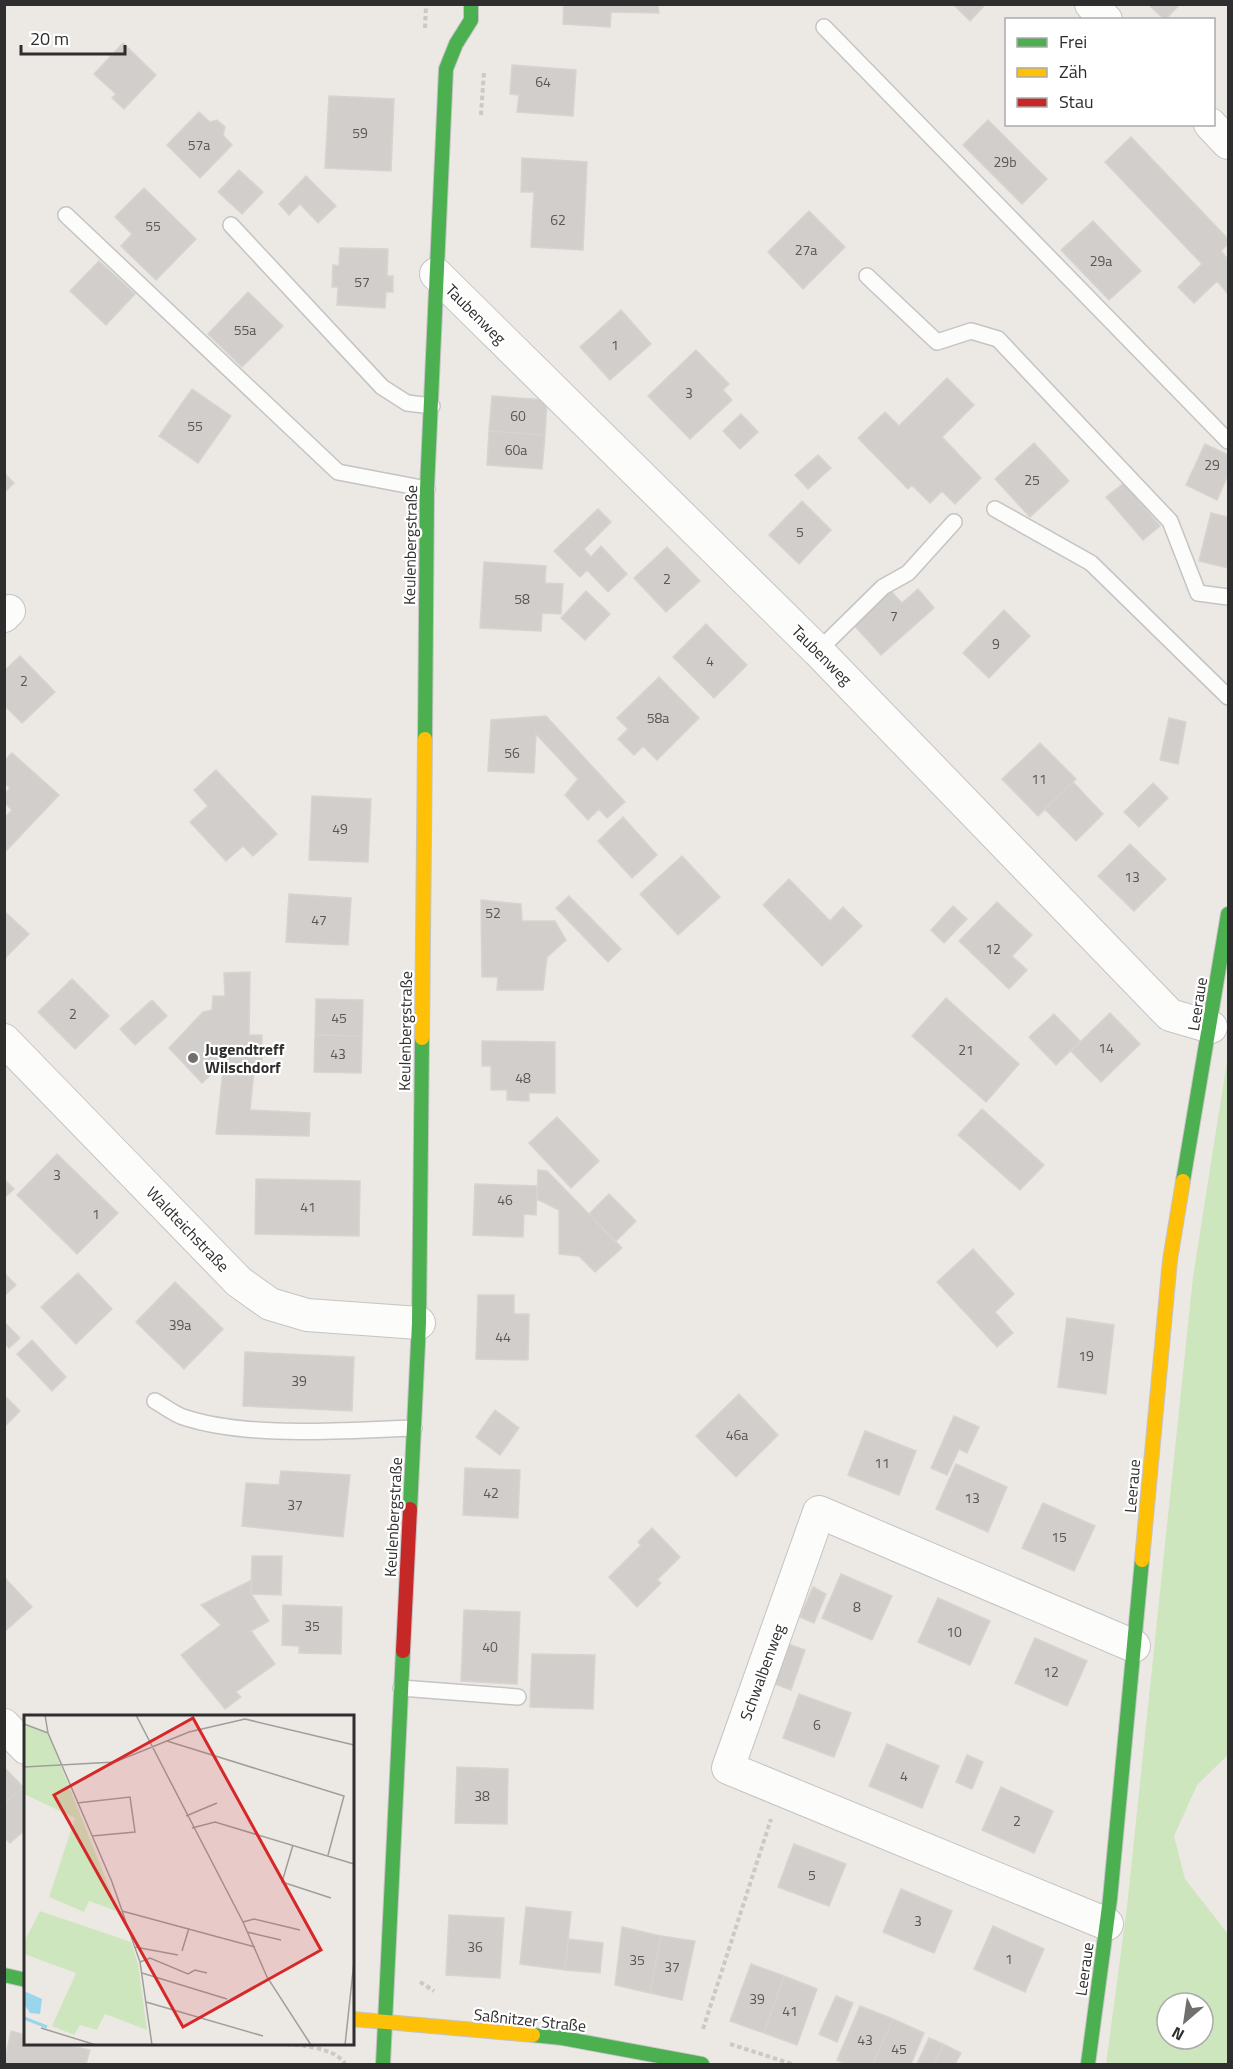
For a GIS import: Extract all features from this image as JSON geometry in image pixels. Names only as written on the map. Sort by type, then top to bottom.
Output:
[{"type":"street","name":"Keulenbergstraße","points":[[383,2064],[419,1323],[427,489],[436,274],[446,69],[456,44],[471,20],[471,4]]},
{"type":"street","points":[[1091,4],[1104,18]]},
{"type":"street","points":[[1212,126],[1228,143]]},
{"type":"street","name":"Taubenweg","points":[[436,274],[818,651],[1170,1015],[1211,1027]]},
{"type":"street","name":"Leeraue","points":[[1088,2064],[1107,1924],[1170,1260],[1211,1027],[1228,914]]},
{"type":"street","name":"Waldteichstraße","points":[[4,1040],[239,1282],[270,1304],[307,1315],[419,1323]]},
{"type":"street","name":"Schwalbenweg","points":[[1107,1924],[728,1768],[819,1512],[1134,1646]]},
{"type":"street","points":[[4,1725],[24,1746]]},
{"type":"street","points":[[4,1975],[24,1980]]},
{"type":"street","name":"Saßnitzer Straße","points":[[354,2019],[562,2038],[697,2063]]},
{"type":"lane","points":[[824,27],[1228,441]]},
{"type":"lane","points":[[66,215],[338,472],[427,489]]},
{"type":"lane","points":[[231,225],[382,387],[407,403],[432,406]]},
{"type":"lane","points":[[867,276],[937,342],[971,331],[998,339],[1170,521],[1198,593],[1228,597]]},
{"type":"lane","points":[[995,509],[1091,562],[1228,697]]},
{"type":"lane","points":[[818,651],[883,587],[908,573],[954,522]]},
{"type":"lane","points":[[155,1401],[181,1417],[214,1425],[263,1430],[414,1428]]},
{"type":"lane","points":[[401,1688],[518,1697]]},
{"type":"path","points":[[697,2063],[780,1790]]},
{"type":"path","points":[[300,2045],[341,2058],[345,2064]]},
{"type":"green space","points":[[1228,1055],[1228,1755],[1197,1785],[1174,1836],[1185,1879],[1228,1934],[1228,2064],[1106,2064],[1127,1907],[1193,1277]]},
{"type":"building","points":[[564,4],[658,4],[659,13],[611,12],[610,27],[563,24]]},
{"type":"building","points":[[953,4],[986,4],[970,21]]},
{"type":"building","points":[[1148,4],[1180,4],[1167,18],[1163,18]]},
{"type":"building","points":[[123,43],[156,75],[124,109],[112,98],[116,94],[94,74]]},
{"type":"building","points":[[512,65],[576,70],[573,116],[517,112],[519,95],[510,94]]},
{"type":"building","points":[[329,96],[394,99],[391,171],[325,168]]},
{"type":"building","points":[[199,112],[210,122],[217,120],[225,127],[223,135],[232,145],[200,178],[167,145]]},
{"type":"building","points":[[988,120],[1047,179],[1022,204],[963,145]]},
{"type":"building","points":[[1131,137],[1228,239],[1228,244],[1221,251],[1228,259],[1228,294],[1217,281],[1194,303],[1178,287],[1202,264],[1105,162]]},
{"type":"building","points":[[522,158],[587,162],[583,250],[531,247],[534,192],[521,192]]},
{"type":"building","points":[[239,170],[263,192],[242,214],[218,192]]},
{"type":"building","points":[[306,176],[336,206],[318,223],[300,204],[289,215],[279,204]]},
{"type":"building","points":[[144,188],[196,239],[156,280],[121,246],[132,234],[115,217]]},
{"type":"building","points":[[809,211],[845,247],[803,289],[768,252]]},
{"type":"building","points":[[1093,221],[1141,271],[1109,300],[1061,250]]},
{"type":"building","points":[[340,248],[388,249],[387,276],[393,276],[393,292],[386,292],[385,308],[337,305],[338,287],[332,287],[333,265],[339,266]]},
{"type":"building","points":[[99,261],[135,294],[106,325],[70,291]]},
{"type":"building","points":[[248,292],[283,326],[242,367],[208,334]]},
{"type":"building","points":[[621,310],[651,344],[610,380],[580,347]]},
{"type":"building","points":[[696,350],[729,384],[723,390],[732,400],[690,439],[648,396]]},
{"type":"building","points":[[947,378],[974,405],[942,437],[981,478],[955,504],[942,491],[930,503],[912,485],[908,489],[858,438],[885,412],[899,426]]},
{"type":"building","points":[[192,389],[231,416],[198,463],[159,436]]},
{"type":"building","points":[[492,396],[547,400],[545,435],[489,431]]},
{"type":"building","points":[[741,414],[758,432],[740,449],[723,431]]},
{"type":"building","points":[[489,431],[545,435],[542,469],[487,465]]},
{"type":"building","points":[[1034,443],[1069,481],[1030,517],[995,479]]},
{"type":"building","points":[[1205,444],[1228,455],[1228,475],[1217,500],[1186,485]]},
{"type":"building","points":[[818,455],[831,468],[808,489],[795,475]]},
{"type":"building","points":[[4,473],[14,483],[4,493]]},
{"type":"building","points":[[1124,483],[1160,526],[1143,540],[1106,497]]},
{"type":"building","points":[[802,501],[831,530],[799,564],[769,535]]},
{"type":"building","points":[[598,509],[611,522],[584,549],[591,557],[601,546],[627,574],[608,592],[587,570],[580,577],[554,551]]},
{"type":"building","points":[[1211,513],[1228,517],[1228,568],[1199,561]]},
{"type":"building","points":[[667,547],[700,581],[666,612],[634,578]]},
{"type":"building","points":[[484,562],[546,566],[545,583],[563,584],[561,614],[542,613],[541,631],[480,628]]},
{"type":"building","points":[[918,589],[934,608],[881,655],[853,624],[891,591],[902,603]]},
{"type":"building","points":[[586,591],[610,614],[585,640],[561,618]]},
{"type":"building","points":[[1004,610],[1030,636],[989,678],[963,653]]},
{"type":"building","points":[[706,624],[747,665],[714,698],[673,657]]},
{"type":"building","points":[[20,656],[55,692],[22,723],[4,705],[4,671]]},
{"type":"building","points":[[659,677],[699,718],[657,760],[643,746],[634,755],[618,739],[628,729],[617,718]]},
{"type":"building","points":[[546,716],[625,802],[607,818],[599,809],[588,820],[565,795],[578,779],[536,734],[534,773],[488,771],[491,720]]},
{"type":"building","points":[[1169,718],[1186,722],[1178,764],[1160,760]]},
{"type":"building","points":[[1040,743],[1076,779],[1038,816],[1002,779]]},
{"type":"building","points":[[12,753],[59,795],[4,853],[4,818],[12,810],[4,802],[4,794],[10,788],[4,783],[4,761]]},
{"type":"building","points":[[216,770],[277,834],[253,856],[243,846],[226,861],[190,822],[208,806],[194,790]]},
{"type":"building","points":[[1073,782],[1103,814],[1076,841],[1045,809]]},
{"type":"building","points":[[1153,783],[1168,798],[1139,827],[1124,812]]},
{"type":"building","points":[[312,796],[371,799],[368,862],[309,860]]},
{"type":"building","points":[[623,817],[657,855],[632,878],[598,841]]},
{"type":"building","points":[[1130,844],[1166,879],[1134,911],[1098,876]]},
{"type":"building","points":[[682,856],[720,897],[678,935],[640,894]]},
{"type":"building","points":[[789,879],[830,921],[843,907],[862,926],[822,966],[763,905]]},
{"type":"building","points":[[289,894],[351,898],[348,945],[286,942]]},
{"type":"building","points":[[569,896],[621,949],[608,962],[556,908]]},
{"type":"building","points":[[481,900],[521,904],[522,921],[555,921],[566,940],[547,957],[543,990],[497,990],[498,977],[482,977]]},
{"type":"building","points":[[997,902],[1032,935],[1012,956],[1027,970],[1009,989],[959,941]]},
{"type":"building","points":[[953,906],[967,919],[944,943],[931,930]]},
{"type":"building","points":[[4,911],[29,934],[4,959]]},
{"type":"building","points":[[250,972],[249,1035],[262,1035],[262,1061],[255,1061],[250,1110],[310,1113],[309,1136],[216,1134],[224,1062],[202,1083],[169,1048],[203,1012],[212,1010],[213,996],[225,996],[224,973]]},
{"type":"building","points":[[72,979],[109,1016],[75,1049],[38,1012]]},
{"type":"building","points":[[946,998],[1019,1064],[986,1102],[912,1036]]},
{"type":"building","points":[[316,999],[363,1000],[362,1036],[315,1035]]},
{"type":"building","points":[[152,1000],[167,1016],[135,1045],[120,1029]]},
{"type":"building","points":[[1110,1013],[1140,1044],[1101,1082],[1071,1051]]},
{"type":"building","points":[[1054,1014],[1080,1041],[1056,1065],[1029,1037]]},
{"type":"building","points":[[315,1035],[362,1036],[361,1073],[314,1072]]},
{"type":"building","points":[[482,1041],[555,1042],[555,1093],[529,1093],[529,1101],[507,1100],[507,1090],[491,1090],[491,1066],[482,1066]]},
{"type":"building","points":[[982,1109],[1044,1165],[1020,1190],[958,1135]]},
{"type":"building","points":[[557,1117],[599,1161],[571,1188],[529,1143]]},
{"type":"building","points":[[57,1154],[118,1213],[77,1254],[17,1195]]},
{"type":"building","points":[[538,1170],[547,1171],[622,1248],[595,1272],[579,1256],[559,1254],[559,1210],[537,1199]]},
{"type":"building","points":[[4,1179],[14,1189],[4,1198]]},
{"type":"building","points":[[256,1179],[360,1181],[359,1236],[255,1234]]},
{"type":"building","points":[[475,1184],[537,1186],[536,1215],[524,1214],[523,1237],[473,1235]]},
{"type":"building","points":[[609,1194],[636,1221],[615,1242],[589,1214]]},
{"type":"building","points":[[973,1249],[1014,1294],[995,1312],[1013,1333],[997,1347],[937,1282]]},
{"type":"building","points":[[4,1273],[16,1285],[4,1296]]},
{"type":"building","points":[[78,1273],[112,1309],[76,1344],[41,1307]]},
{"type":"building","points":[[175,1282],[223,1329],[184,1369],[136,1322]]},
{"type":"building","points":[[478,1295],[514,1295],[514,1314],[529,1314],[528,1360],[476,1359]]},
{"type":"building","points":[[1067,1318],[1114,1325],[1106,1394],[1058,1387]]},
{"type":"building","points":[[4,1322],[20,1338],[9,1348],[4,1343]]},
{"type":"building","points":[[32,1340],[66,1377],[52,1391],[17,1354]]},
{"type":"building","points":[[245,1352],[354,1357],[352,1411],[243,1406]]},
{"type":"building","points":[[739,1394],[778,1435],[736,1477],[696,1436]]},
{"type":"building","points":[[4,1395],[20,1411],[4,1427]]},
{"type":"building","points":[[495,1410],[519,1428],[500,1455],[476,1437]]},
{"type":"building","points":[[954,1416],[979,1427],[967,1453],[959,1449],[947,1475],[931,1468]]},
{"type":"building","points":[[865,1431],[916,1451],[899,1495],[848,1475]]},
{"type":"building","points":[[956,1464],[1007,1487],[988,1532],[936,1509]]},
{"type":"building","points":[[465,1468],[520,1470],[518,1518],[463,1515]]},
{"type":"building","points":[[281,1471],[350,1475],[343,1537],[242,1526],[246,1483],[279,1485]]},
{"type":"building","points":[[1043,1503],[1095,1526],[1074,1571],[1022,1548]]},
{"type":"building","points":[[652,1528],[680,1557],[657,1580],[661,1583],[637,1607],[609,1577],[641,1545],[638,1542]]},
{"type":"building","points":[[252,1556],[282,1556],[281,1595],[251,1594]]},
{"type":"building","points":[[841,1574],[892,1596],[872,1640],[822,1618]]},
{"type":"building","points":[[4,1577],[32,1607],[4,1632]]},
{"type":"building","points":[[252,1580],[251,1594],[269,1621],[251,1631],[275,1664],[236,1692],[241,1697],[225,1709],[181,1655],[221,1625],[201,1605]]},
{"type":"building","points":[[813,1587],[826,1594],[814,1623],[800,1617]]},
{"type":"building","points":[[938,1598],[990,1621],[970,1665],[918,1642]]},
{"type":"building","points":[[283,1605],[342,1607],[341,1654],[299,1653],[299,1646],[282,1645]]},
{"type":"building","points":[[464,1610],[520,1612],[517,1684],[461,1681]]},
{"type":"building","points":[[1035,1638],[1087,1661],[1067,1706],[1015,1683]]},
{"type":"building","points":[[788,1644],[805,1650],[791,1690],[775,1684]]},
{"type":"building","points":[[532,1654],[595,1655],[593,1709],[530,1707]]},
{"type":"building","points":[[799,1694],[851,1713],[834,1757],[783,1738]]},
{"type":"building","points":[[887,1744],[939,1766],[922,1808],[869,1786]]},
{"type":"building","points":[[967,1755],[983,1762],[972,1789],[956,1782]]},
{"type":"building","points":[[4,1767],[23,1787],[4,1804]]},
{"type":"building","points":[[457,1767],[508,1769],[507,1824],[455,1823]]},
{"type":"building","points":[[23,1787],[24,1831],[10,1843],[4,1837],[4,1804]]},
{"type":"building","points":[[1001,1787],[1053,1811],[1034,1853],[982,1830]]},
{"type":"building","points":[[794,1844],[846,1864],[829,1906],[778,1887]]},
{"type":"building","points":[[901,1889],[952,1911],[934,1953],[883,1932]]},
{"type":"building","points":[[526,1907],[571,1912],[565,1970],[520,1964]]},
{"type":"building","points":[[449,1915],[504,1918],[500,1978],[446,1975]]},
{"type":"building","points":[[993,1926],[1044,1949],[1025,1992],[974,1969]]},
{"type":"building","points":[[622,1927],[661,1936],[650,1993],[615,1985]]},
{"type":"building","points":[[661,1936],[695,1941],[682,2000],[650,1993]]},
{"type":"building","points":[[568,1939],[603,1943],[600,1973],[565,1970]]},
{"type":"building","points":[[751,1964],[784,1976],[764,2033],[730,2021]]},
{"type":"building","points":[[784,1976],[817,1989],[797,2045],[764,2033]]},
{"type":"building","points":[[836,1996],[853,2003],[837,2042],[819,2034]]},
{"type":"building","points":[[860,2006],[893,2019],[873,2064],[846,2064],[837,2060]]},
{"type":"building","points":[[893,2019],[924,2033],[911,2064],[873,2064]]},
{"type":"building","points":[[11,2031],[24,2034],[24,2045],[68,2045],[90,2050],[86,2064],[4,2064]]},
{"type":"building","points":[[929,2038],[943,2044],[934,2064],[917,2064]]},
{"type":"building","points":[[943,2044],[961,2053],[955,2064],[934,2064]]},
{"type":"traffic: fast","points":[[425,739],[427,489],[446,69],[456,44],[471,20],[471,4]]},
{"type":"traffic: fast","points":[[1183,1181],[1228,914]]},
{"type":"traffic: fast","points":[[410,1509],[419,1323],[422,1038]]},
{"type":"traffic: fast","points":[[1088,2064],[1110,1899],[1142,1560]]},
{"type":"traffic: fast","points":[[383,2064],[403,1651]]},
{"type":"traffic: fast","points":[[4,1975],[24,1980]]},
{"type":"traffic: fast","points":[[533,2035],[562,2038],[702,2064]]},
{"type":"traffic: slow","points":[[422,1038],[425,739]]},
{"type":"traffic: slow","points":[[1142,1560],[1170,1260],[1183,1181]]},
{"type":"traffic: slow","points":[[354,2019],[533,2035]]},
{"type":"traffic: jam","points":[[403,1651],[410,1509]]},
{"type":"place","name":"Jugendtreff Wilschdorf","points":[[193,1058]]}]
